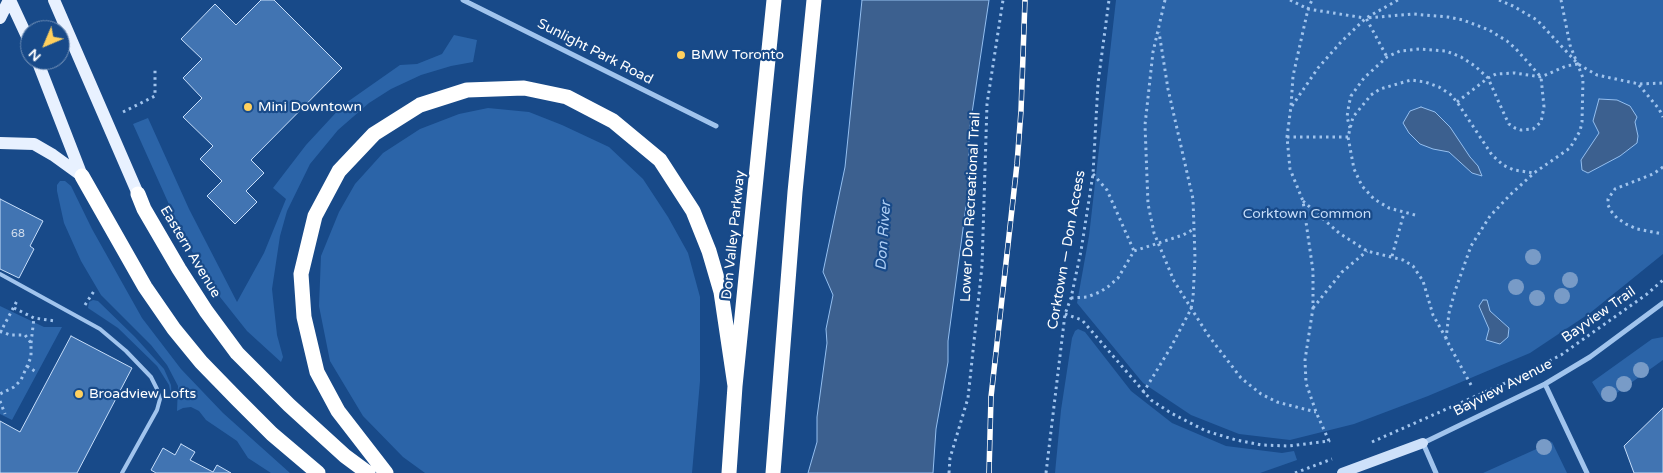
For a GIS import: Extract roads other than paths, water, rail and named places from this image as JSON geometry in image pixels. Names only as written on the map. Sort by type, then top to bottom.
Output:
[{"type":"highway","name":"Don Valley Parkway","points":[[729,473],[735,386],[774,0]]},
{"type":"highway","points":[[773,473],[795,192],[814,0]]},
{"type":"highway","points":[[386,473],[338,411],[318,372],[304,318],[301,274],[315,216],[339,171],[374,134],[420,105],[467,90],[524,88],[568,97],[613,121],[660,160],[693,211],[710,251],[721,292],[735,386]]},
{"type":"highway","points":[[82,176],[145,286],[174,329],[201,362],[237,399],[272,434],[318,473]]},
{"type":"highway","name":"Eastern Avenue","points":[[138,194],[144,209],[179,269],[206,311],[237,353],[338,450],[368,473]]},
{"type":"main road","points":[[0,18],[10,0]]},
{"type":"main road","points":[[10,0],[20,22]]},
{"type":"main road","name":"Eastern Avenue","points":[[54,0],[138,194]]},
{"type":"main road","points":[[41,70],[82,176]]},
{"type":"main road","points":[[0,143],[34,144],[82,176]]},
{"type":"main road","name":"Bayview Avenue","points":[[1342,473],[1423,443]]},
{"type":"street","name":"Sunlight Park Road","points":[[463,0],[716,126]]},
{"type":"street","name":"Bayview Avenue","points":[[1423,443],[1545,384],[1590,357],[1663,303]]},
{"type":"street","points":[[1545,384],[1587,473]]},
{"type":"street","points":[[1423,443],[1436,473]]},
{"type":"lane","points":[[0,274],[100,329],[151,376],[160,399],[157,410],[123,471],[130,473]]},
{"type":"water","name":"Don River","points":[[862,0],[989,0],[969,133],[969,184],[948,341],[948,362],[936,429],[933,473],[808,473],[817,442],[817,417],[827,343],[826,329],[833,295],[823,272],[845,167]]},
{"type":"water","points":[[1599,99],[1617,100],[1630,106],[1637,117],[1635,122],[1638,136],[1637,143],[1620,156],[1588,173],[1582,170],[1581,160],[1599,133],[1593,121]]},
{"type":"water","points":[[1421,107],[1435,112],[1450,127],[1478,166],[1482,176],[1472,173],[1449,152],[1420,144],[1409,133],[1403,123],[1410,111]]},
{"type":"water","points":[[1483,300],[1487,300],[1490,311],[1509,328],[1508,337],[1500,344],[1486,340],[1489,329],[1479,306]]},
{"type":"railway","points":[[989,473],[991,397],[1017,164],[1025,0]]},
{"type":"place","name":"BMW Toronto","points":[[681,55]]},
{"type":"place","name":"Mini Downtown","points":[[248,107]]},
{"type":"place","name":"Broadview Lofts","points":[[79,394]]},
{"type":"park label","name":"Corktown Common","points":[[1307,214]]}]
